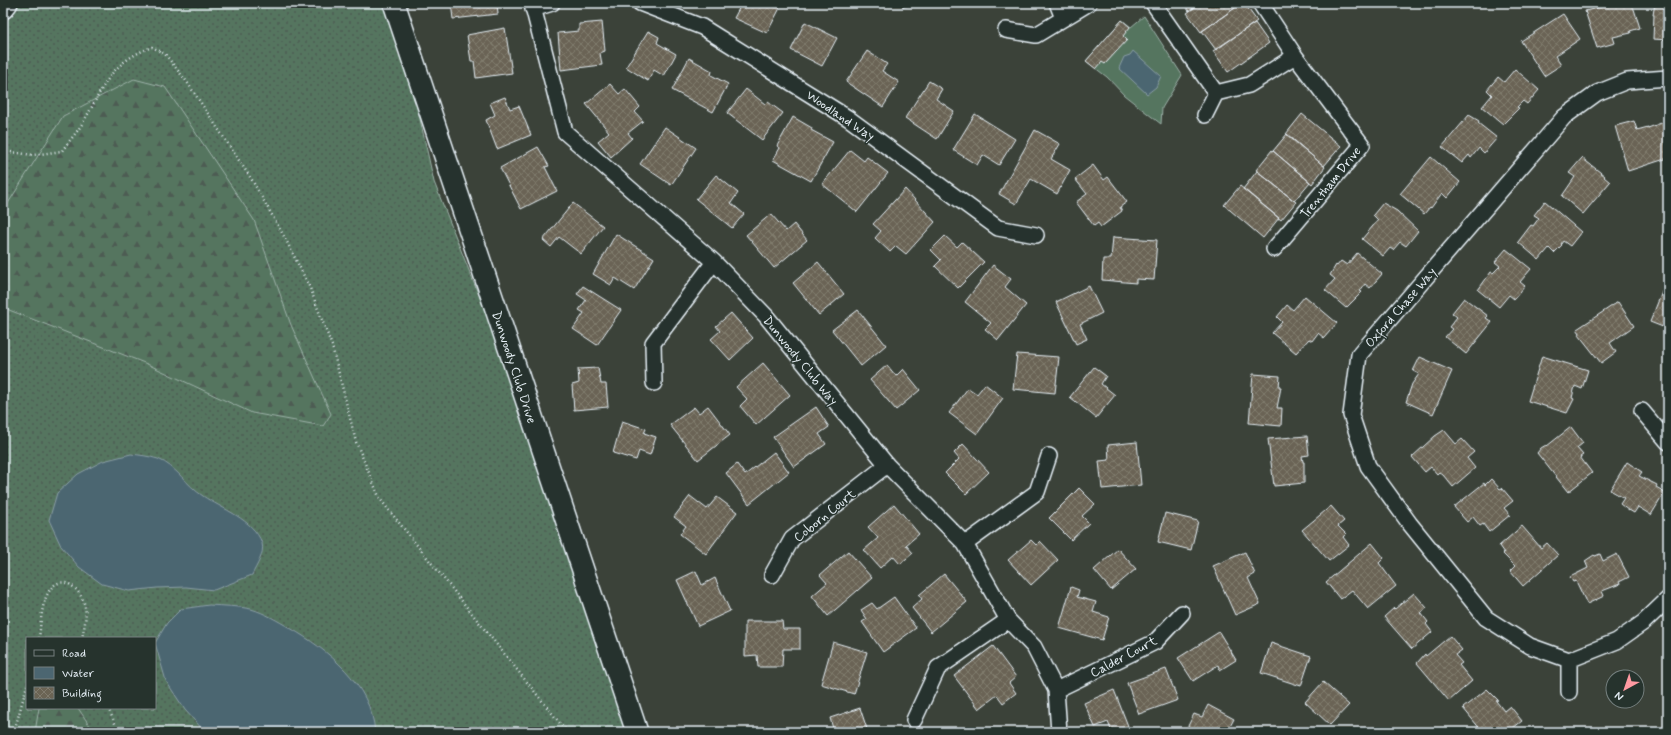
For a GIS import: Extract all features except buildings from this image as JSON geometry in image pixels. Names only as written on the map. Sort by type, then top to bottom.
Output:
[{"type":"street","points":[[3,8],[7,3]]},
{"type":"street","name":"Dunwoody Club Drive","points":[[394,3],[636,732]]},
{"type":"street","points":[[533,6],[552,3]]},
{"type":"street","name":"Woodland Way","points":[[640,3],[702,27],[848,118],[998,228],[1036,235]]},
{"type":"street","points":[[1057,3],[1063,18]]},
{"type":"street","points":[[1006,30],[1036,34],[1089,3]]},
{"type":"street","points":[[1153,3],[1216,93]]},
{"type":"street","name":"Trentham Drive","points":[[1260,3],[1296,56],[1362,145],[1274,249]]},
{"type":"street","name":"Dunwoody Club Way","points":[[533,6],[565,132],[714,262],[766,316],[887,465],[965,544],[1008,620],[1034,647],[1056,690],[1059,732]]},
{"type":"street","points":[[1216,93],[1249,86],[1296,56]]},
{"type":"street","name":"Oxford Chase Way","points":[[1569,660],[1530,646],[1486,618],[1410,524],[1368,466],[1351,415],[1359,355],[1564,117],[1597,93],[1627,80],[1668,78]]},
{"type":"street","points":[[1205,115],[1216,93]]},
{"type":"street","points":[[654,383],[653,342],[714,262]]},
{"type":"street","points":[[1642,411],[1668,442]]},
{"type":"street","points":[[965,544],[1037,492],[1049,456]]},
{"type":"street","name":"Coborn Court","points":[[772,575],[792,539],[887,465]]},
{"type":"street","points":[[1569,692],[1569,660],[1617,642],[1644,622],[1668,599]]},
{"type":"street","name":"Calder Court","points":[[1056,690],[1155,642],[1182,613]]},
{"type":"street","points":[[914,720],[938,668],[1008,620]]},
{"type":"path","points":[[3,151],[33,155],[62,151],[82,125],[116,68],[134,54],[152,47],[165,54],[196,94],[252,180],[285,238],[310,288],[332,346],[356,442],[380,499],[567,732]]},
{"type":"path","points":[[39,637],[44,603],[48,591],[54,585],[62,582],[70,583],[79,592],[85,607],[82,637]]},
{"type":"path","points":[[14,732],[26,688]]},
{"type":"path","points":[[108,709],[119,732]]},
{"type":"green space","points":[[3,3],[394,3],[434,182],[559,498],[635,732],[3,732]]},
{"type":"green space","points":[[1144,16],[1182,75],[1162,108],[1161,124],[1124,95],[1107,77],[1086,61],[1122,20],[1131,27]]},
{"type":"green space","points":[[134,79],[165,87],[254,220],[291,325],[331,414],[323,426],[252,413],[147,364],[9,310],[3,300],[3,217],[7,205],[63,116]]},
{"type":"green space","points":[[39,709],[79,709],[94,732],[35,732]]},
{"type":"water","points":[[1133,51],[1161,76],[1156,87],[1147,94],[1119,68],[1124,57],[1130,55]]},
{"type":"water","points":[[131,454],[151,457],[164,462],[176,471],[197,492],[236,515],[252,527],[258,535],[263,547],[260,560],[252,575],[214,590],[186,587],[129,591],[102,584],[79,567],[61,546],[49,520],[57,493],[78,474],[103,461]]},
{"type":"water","points":[[209,605],[251,609],[266,615],[304,637],[333,658],[356,684],[372,715],[375,732],[205,732],[185,710],[166,681],[156,646],[156,641],[167,623],[181,609]]}]
